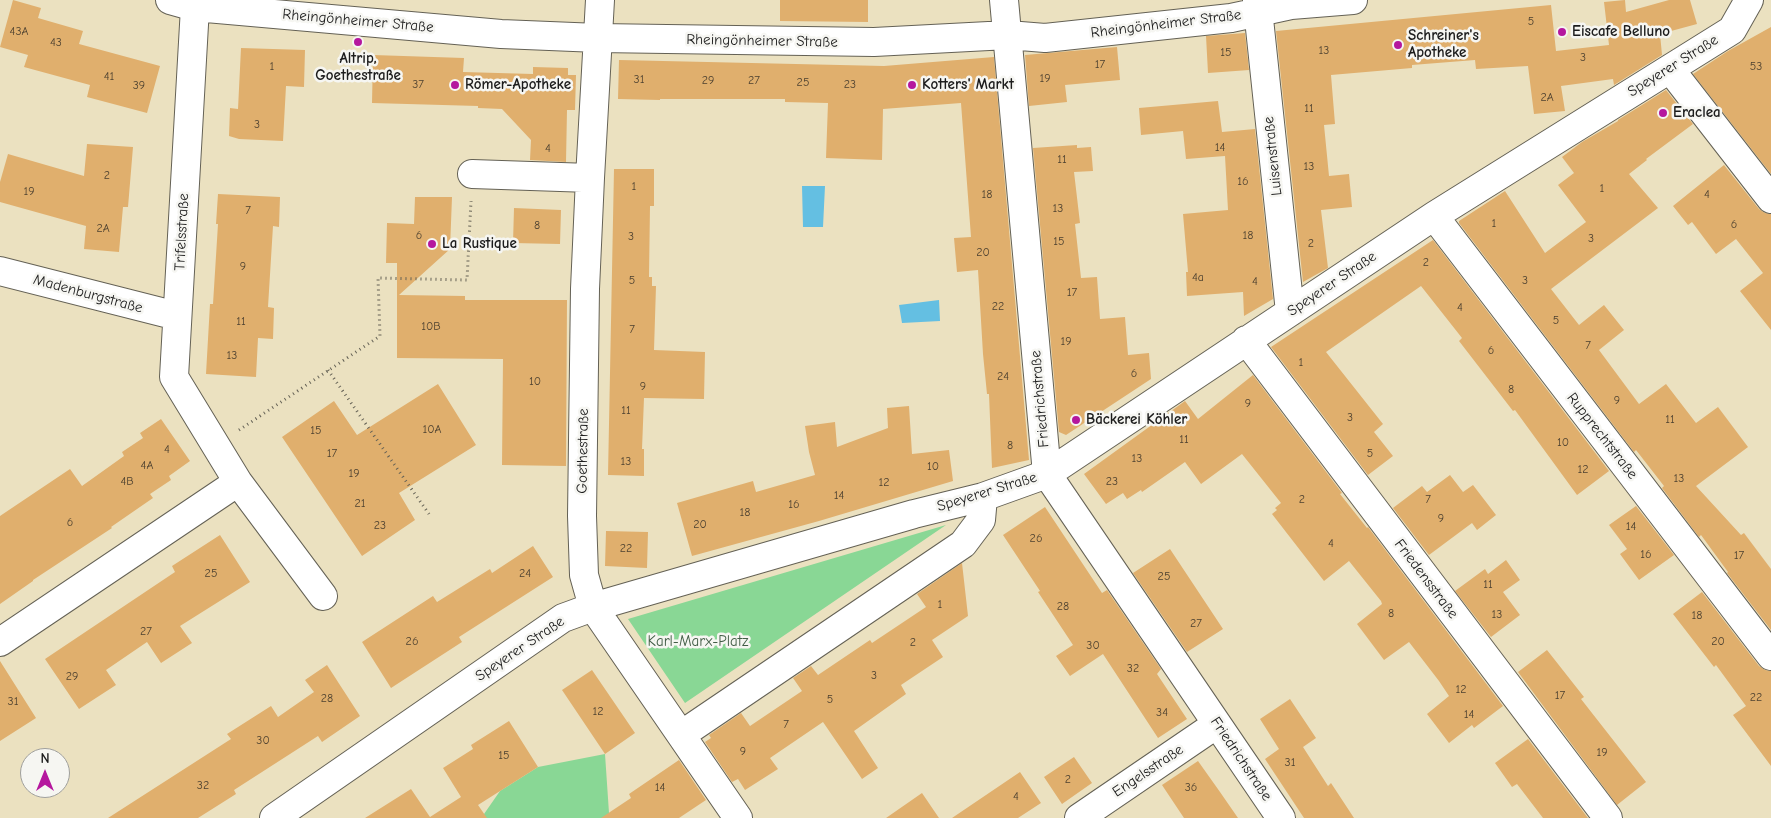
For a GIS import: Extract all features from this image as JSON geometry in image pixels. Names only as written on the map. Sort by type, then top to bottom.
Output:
[{"type":"street","name":"Goethestraße","points":[[600,0],[586,290],[582,516],[584,575],[593,607],[738,818]]},
{"type":"street","name":"Friedrichstraße","points":[[1004,0],[1047,474],[1281,818]]},
{"type":"street","name":"Rheingönheimer Straße","points":[[182,3],[336,10],[501,34],[598,38],[874,42],[1008,35],[1045,38],[1231,18],[1258,6],[1353,0]]},
{"type":"street","name":"Speyerer Straße","points":[[274,818],[563,618],[593,607],[914,514],[983,497],[1047,474],[1434,216],[1732,30],[1749,0]]},
{"type":"street","name":"Trifelsstraße","points":[[182,3],[177,316],[174,376],[238,482],[323,596]]},
{"type":"street","name":"Luisenstraße","points":[[1258,6],[1290,312]]},
{"type":"street","points":[[1670,69],[1771,199]]},
{"type":"street","points":[[472,174],[590,178]]},
{"type":"street","name":"Rupprechtstraße","points":[[1434,216],[1771,656]]},
{"type":"street","name":"Madenburgstraße","points":[[0,271],[177,316]]},
{"type":"street","name":"Friedensstraße","points":[[1246,340],[1608,818]]},
{"type":"street","points":[[0,642],[238,482]]},
{"type":"street","points":[[680,735],[963,544],[981,520],[983,497]]},
{"type":"street","name":"Engelsstraße","points":[[1079,818],[1217,724]]},
{"type":"path","points":[[216,446],[380,336],[378,278],[467,280],[472,174]]},
{"type":"path","points":[[328,370],[429,514]]},
{"type":"green space","name":"Karl-Marx-Platz","points":[[946,525],[685,703],[628,619]]},
{"type":"green space","points":[[605,754],[609,813],[612,818],[477,818],[484,814],[500,791],[538,767]]},
{"type":"water","points":[[802,186],[825,186],[823,227],[803,227]]},
{"type":"water","points":[[939,300],[940,321],[902,323],[899,305]]},
{"type":"building","points":[[13,0],[41,8],[38,18],[83,31],[79,44],[160,66],[147,113],[87,97],[90,85],[24,67],[28,55],[0,47]]},
{"type":"building","points":[[780,0],[868,0],[868,22],[780,21]]},
{"type":"building","points":[[1625,0],[1626,12],[1669,0],[1690,0],[1697,24],[1660,34],[1662,55],[1614,85],[1613,79],[1561,86],[1565,111],[1534,114],[1528,66],[1476,69],[1475,60],[1412,65],[1412,68],[1331,75],[1335,124],[1324,125],[1329,176],[1349,174],[1352,207],[1321,210],[1328,268],[1303,282],[1276,31],[1551,5],[1556,51],[1609,45],[1604,2]]},
{"type":"building","points":[[1771,27],[1771,174],[1693,74],[1728,51]]},
{"type":"building","points":[[1245,33],[1249,70],[1208,73],[1206,36]]},
{"type":"building","points":[[1117,47],[1120,80],[1065,85],[1067,102],[1029,106],[1025,55]]},
{"type":"building","points":[[241,48],[305,50],[304,87],[286,86],[283,141],[239,139],[229,136],[230,108],[238,109]]},
{"type":"building","points":[[373,55],[464,58],[463,72],[533,74],[533,67],[568,68],[568,75],[576,75],[575,110],[567,110],[566,162],[530,160],[531,140],[502,109],[478,108],[478,106],[372,103]]},
{"type":"building","points":[[994,57],[1029,460],[992,468],[989,394],[987,394],[983,354],[978,270],[957,272],[954,238],[971,237],[961,103],[883,109],[882,160],[826,158],[828,103],[785,102],[785,99],[618,99],[619,60],[884,66]]},
{"type":"building","points":[[1666,90],[1693,124],[1629,174],[1658,208],[1551,289],[1579,325],[1604,305],[1624,330],[1599,350],[1639,404],[1666,384],[1696,423],[1718,407],[1748,447],[1696,486],[1741,535],[1744,533],[1771,569],[1771,630],[1727,573],[1701,535],[1699,537],[1662,488],[1664,486],[1636,450],[1634,452],[1459,223],[1459,221],[1505,191],[1545,253],[1586,222],[1558,185],[1574,173],[1562,157],[1582,142]]},
{"type":"building","points":[[1218,101],[1222,132],[1255,129],[1273,299],[1244,316],[1243,292],[1187,296],[1186,272],[1188,272],[1183,214],[1228,210],[1225,156],[1186,159],[1183,131],[1141,135],[1139,108]]},
{"type":"building","points":[[87,144],[133,147],[128,207],[123,207],[119,252],[84,249],[86,226],[0,202],[0,182],[8,154],[84,176]]},
{"type":"building","points":[[1077,145],[1077,148],[1091,147],[1093,171],[1074,172],[1080,223],[1075,224],[1081,278],[1097,277],[1100,319],[1125,317],[1128,355],[1149,353],[1151,379],[1066,435],[1059,432],[1033,148]]},
{"type":"building","points":[[1724,165],[1759,209],[1771,214],[1771,330],[1740,291],[1763,273],[1736,239],[1716,254],[1692,222],[1688,225],[1673,206]]},
{"type":"building","points":[[614,169],[654,169],[654,206],[650,206],[649,277],[652,277],[652,286],[656,286],[654,350],[705,352],[704,399],[644,398],[642,449],[644,449],[644,476],[608,475]]},
{"type":"building","points":[[218,194],[280,197],[279,227],[273,226],[268,307],[274,308],[273,339],[258,338],[256,377],[206,374],[210,304],[213,304]]},
{"type":"building","points":[[415,197],[452,197],[450,249],[399,295],[465,296],[465,300],[567,300],[566,466],[502,465],[503,359],[397,358],[397,263],[386,263],[387,223],[414,224]]},
{"type":"building","points":[[514,208],[561,210],[560,244],[513,243]]},
{"type":"building","points":[[1433,240],[1609,471],[1577,495],[1515,410],[1513,411],[1459,341],[1462,338],[1421,286],[1326,352],[1383,424],[1374,432],[1393,456],[1368,475],[1271,347]]},
{"type":"building","points":[[1253,375],[1342,493],[1340,494],[1368,527],[1503,706],[1474,728],[1472,725],[1449,743],[1427,714],[1449,696],[1439,681],[1409,642],[1384,660],[1357,624],[1382,604],[1381,601],[1349,561],[1324,581],[1272,514],[1281,503],[1242,454],[1201,484],[1185,462],[1142,492],[1141,490],[1127,499],[1123,493],[1106,504],[1084,474],[1185,401],[1198,419]]},
{"type":"building","points":[[438,384],[476,445],[399,493],[415,520],[362,556],[282,437],[334,401],[357,435]]},
{"type":"building","points":[[909,406],[912,454],[949,450],[953,481],[692,556],[677,503],[753,481],[756,492],[815,475],[805,426],[835,422],[837,447],[888,428],[887,408]]},
{"type":"building","points":[[161,419],[190,461],[169,476],[171,480],[150,494],[153,498],[0,604],[0,516],[70,469],[82,486],[124,456],[122,452],[143,438],[140,433]]},
{"type":"building","points":[[1450,475],[1463,492],[1473,485],[1496,515],[1477,530],[1472,523],[1429,555],[1393,508],[1422,486],[1427,492]]},
{"type":"building","points":[[1636,506],[1674,555],[1639,580],[1620,554],[1627,549],[1609,525]]},
{"type":"building","points":[[1045,507],[1102,593],[1107,590],[1161,669],[1157,674],[1187,719],[1158,738],[1103,654],[1070,676],[1056,656],[1073,645],[1003,535]]},
{"type":"building","points":[[606,531],[648,532],[647,568],[605,566]]},
{"type":"building","points":[[220,535],[250,582],[180,626],[192,643],[161,663],[147,642],[106,670],[116,685],[79,709],[45,659],[175,572],[172,566]]},
{"type":"building","points":[[533,546],[553,577],[459,637],[462,642],[391,688],[362,642],[433,596],[437,602],[490,569],[492,573]]},
{"type":"building","points":[[1170,549],[1223,629],[1187,652],[1133,573]]},
{"type":"building","points":[[1506,560],[1520,580],[1503,592],[1520,615],[1491,637],[1455,591],[1485,569],[1488,574]]},
{"type":"building","points":[[962,563],[968,616],[932,640],[943,657],[901,685],[906,694],[854,731],[878,768],[862,779],[823,722],[770,758],[778,769],[745,790],[738,779],[732,782],[705,742],[711,738],[709,735],[741,713],[750,726],[802,691],[793,678],[811,666],[818,675],[870,640],[872,643],[926,607],[917,594]]},
{"type":"building","points":[[1702,592],[1759,666],[1771,671],[1771,766],[1733,715],[1746,706],[1716,665],[1714,667],[1673,614]]},
{"type":"building","points":[[1547,650],[1584,697],[1581,699],[1646,782],[1617,805],[1518,672]]},
{"type":"building","points":[[0,661],[36,718],[0,741]]},
{"type":"building","points":[[327,665],[360,716],[322,742],[318,736],[234,790],[236,794],[198,818],[108,818],[231,739],[227,734],[271,706],[278,717],[314,692],[305,680]]},
{"type":"building","points":[[592,670],[635,733],[605,754],[562,690]]},
{"type":"building","points":[[1290,699],[1316,738],[1303,747],[1328,786],[1331,783],[1354,818],[1304,818],[1265,759],[1279,749],[1260,719]]},
{"type":"building","points":[[509,721],[538,767],[478,805],[487,818],[365,818],[411,789],[430,817],[461,797],[443,768],[473,749],[471,745]]},
{"type":"building","points":[[1528,739],[1588,818],[1543,818],[1517,784],[1512,787],[1495,763]]},
{"type":"building","points":[[1074,757],[1092,783],[1062,804],[1044,777]]},
{"type":"building","points":[[679,760],[706,800],[679,818],[601,818],[631,798],[629,794]]},
{"type":"building","points":[[1198,761],[1238,818],[1184,818],[1162,785]]},
{"type":"building","points":[[1020,772],[1041,803],[1018,818],[952,818]]},
{"type":"building","points":[[922,793],[939,818],[886,818]]},
{"type":"place","name":"Eiscafe Belluno","points":[[1562,32]]},
{"type":"place","name":"Altrip, Goethestraße","points":[[358,42]]},
{"type":"place","name":"Schreiner's Apotheke","points":[[1398,45]]},
{"type":"place","name":"Römer-Apotheke","points":[[455,85]]},
{"type":"place","name":"Kotters' Markt","points":[[912,85]]},
{"type":"place","name":"Eraclea","points":[[1663,113]]},
{"type":"place","name":"La Rustique","points":[[432,244]]},
{"type":"place","name":"Bäckerei Köhler","points":[[1076,420]]}]
